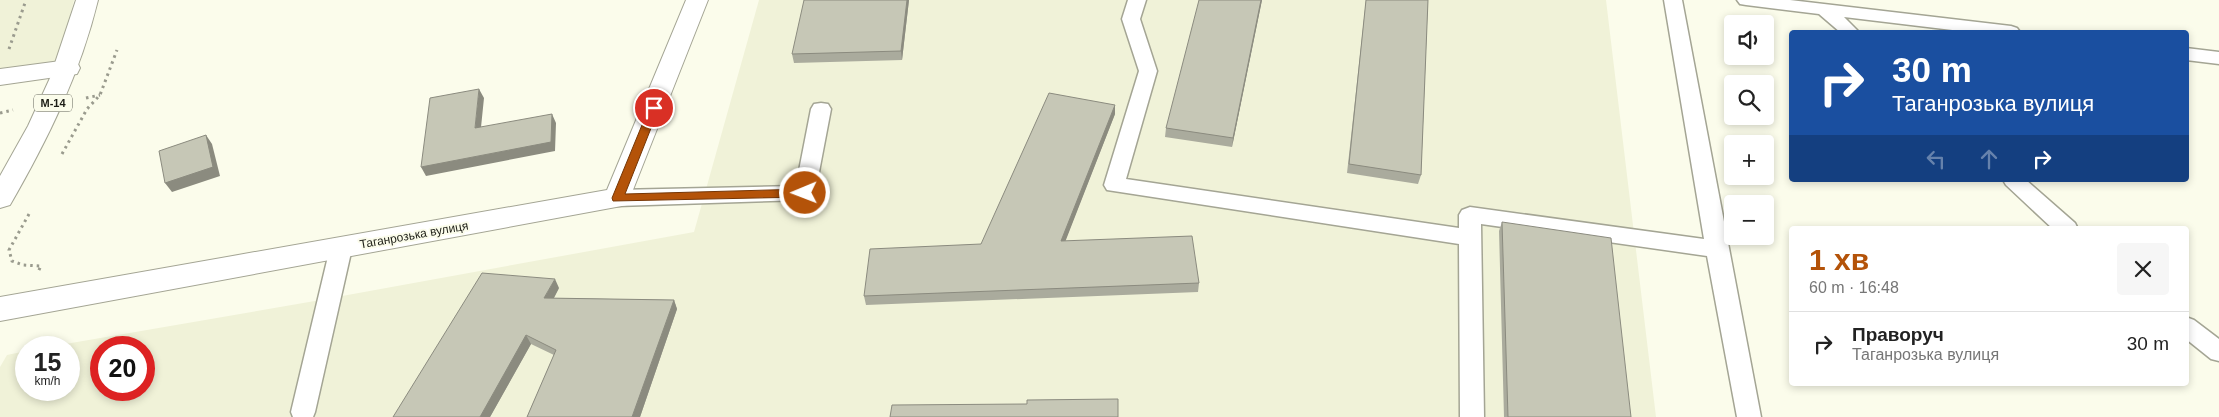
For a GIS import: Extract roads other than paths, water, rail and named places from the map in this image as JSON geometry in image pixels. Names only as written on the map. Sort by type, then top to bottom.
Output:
[{"type":"main road","name":"М-14","points":[[0,198],[47,116],[68,68],[87,0]]},
{"type":"main road","points":[[617,198],[697,0]]},
{"type":"main road","points":[[0,78],[68,68]]},
{"type":"main road","name":"Таганрозька вулиця","points":[[9,308],[617,198]]},
{"type":"lane","points":[[1137,0],[1131,19],[1148,71],[1114,185],[1471,238]]},
{"type":"lane","points":[[1673,0],[1749,417]]},
{"type":"lane","points":[[1746,0],[1994,30]]},
{"type":"lane","points":[[1825,10],[1848,30]]},
{"type":"lane","points":[[2189,54],[2219,58]]},
{"type":"lane","points":[[617,198],[805,193],[821,109]]},
{"type":"lane","points":[[2015,182],[2063,226]]},
{"type":"lane","points":[[1472,417],[1470,215],[1717,249]]},
{"type":"lane","points":[[303,412],[341,248]]},
{"type":"lane","points":[[2189,328],[2219,352]]}]
